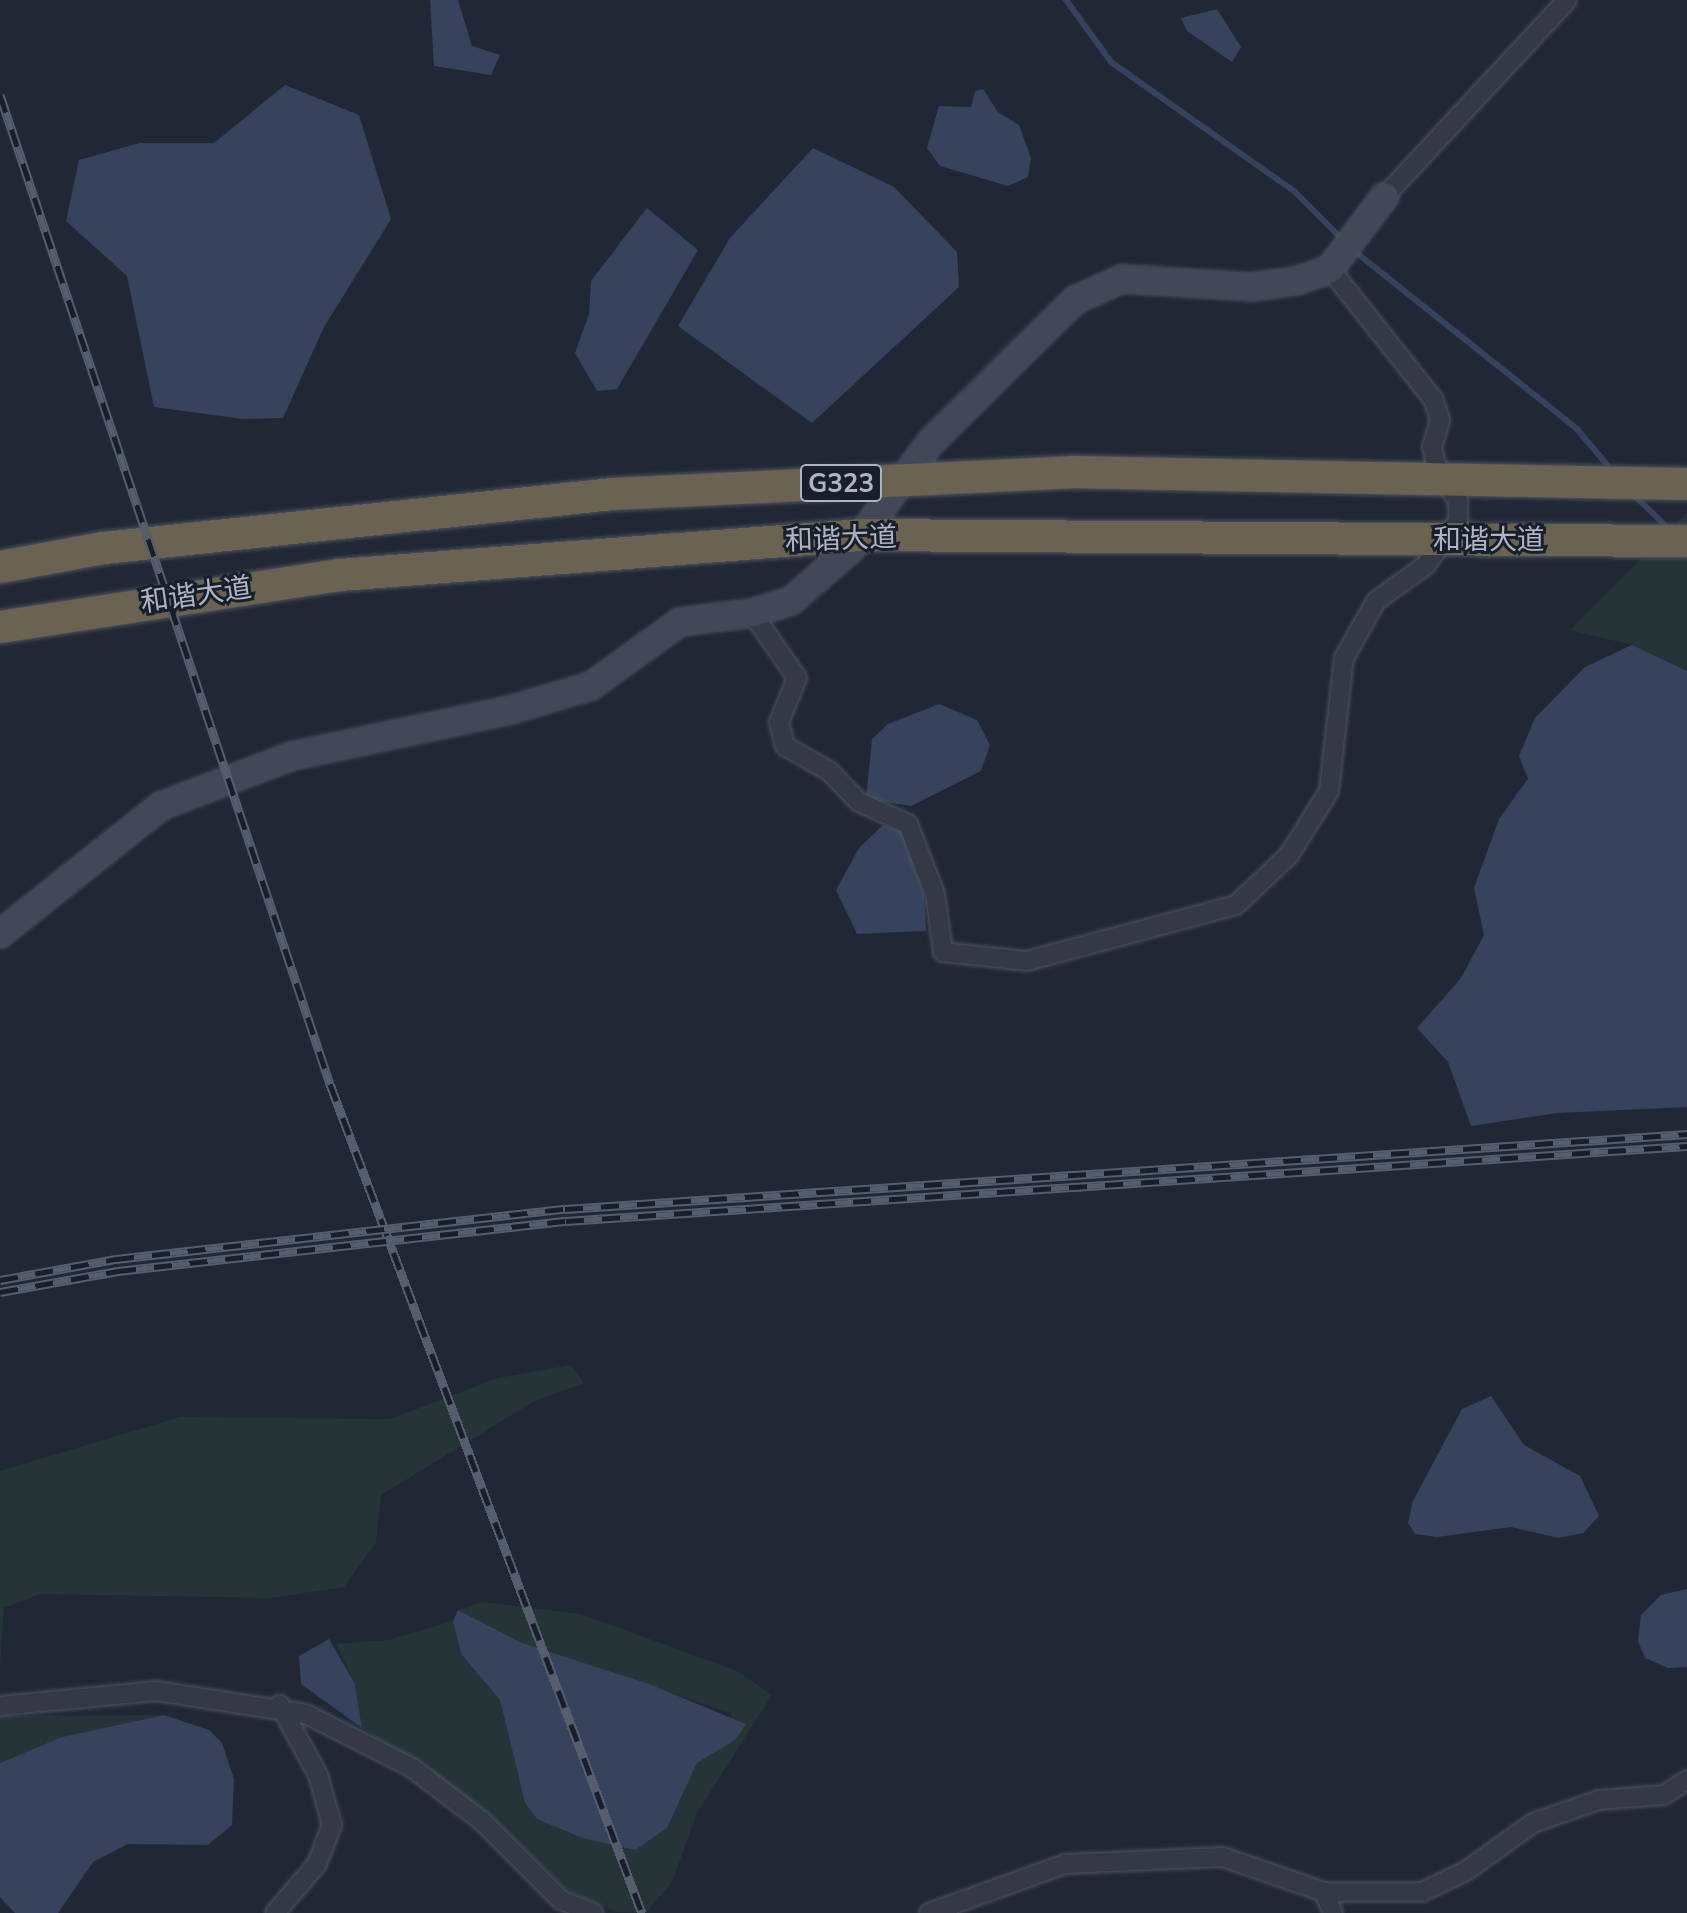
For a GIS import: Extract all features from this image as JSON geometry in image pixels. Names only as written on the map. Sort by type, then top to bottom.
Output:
[{"type":"highway","name":"和谐大道","points":[[0,567],[104,548],[645,492],[1072,472],[1687,484]]},
{"type":"highway","name":"和谐大道","points":[[0,627],[340,575],[861,535],[1678,541]]},
{"type":"street","points":[[0,934],[161,806],[292,756],[510,710],[591,686],[680,622],[752,613],[791,601],[861,535],[930,443],[1075,300],[1122,279],[1251,287],[1330,269],[1385,196],[1567,0]]},
{"type":"street","points":[[752,613],[797,678],[779,722],[785,746],[829,771],[859,802],[908,824],[935,894],[943,952],[1027,961],[1236,905],[1289,855],[1329,791],[1344,658],[1376,601],[1426,565],[1458,521],[1458,501],[1437,468],[1432,447],[1440,420],[1433,399],[1330,269]]},
{"type":"street","points":[[0,1706],[156,1691],[280,1705],[340,1726],[411,1767],[482,1821],[561,1900],[593,1913]]},
{"type":"street","points":[[275,1913],[317,1864],[332,1825],[318,1775],[280,1705]]},
{"type":"street","points":[[929,1913],[1065,1864],[1223,1857],[1324,1892],[1422,1892],[1466,1871],[1533,1823],[1599,1800],[1664,1795],[1687,1780]]},
{"type":"street","points":[[1324,1892],[1333,1913]]},
{"type":"shaded area","points":[[1687,513],[1687,671],[1632,645],[1570,630]]},
{"type":"shaded area","points":[[571,1365],[584,1383],[533,1402],[381,1495],[376,1542],[344,1587],[271,1598],[40,1594],[4,1608],[0,1667],[0,1471],[180,1417],[390,1419],[498,1378]]},
{"type":"shaded area","points":[[483,1602],[581,1614],[737,1671],[772,1695],[697,1813],[672,1882],[646,1913],[616,1912],[567,1890],[489,1814],[362,1728],[355,1684],[336,1644],[388,1640],[453,1621],[461,1654],[500,1700],[525,1803],[667,1828],[697,1763],[734,1740],[731,1713],[522,1643],[458,1610]]},
{"type":"shaded area","points":[[164,1715],[62,1737],[0,1763],[0,1716]]},
{"type":"water","points":[[430,0],[458,0],[472,46],[500,55],[491,75],[434,66]]},
{"type":"water","points":[[1217,9],[1241,47],[1232,62],[1187,31],[1181,18]]},
{"type":"water","points":[[285,85],[359,115],[391,219],[324,327],[283,418],[243,419],[154,407],[127,276],[66,221],[79,160],[140,143],[214,143]]},
{"type":"water","points":[[983,89],[998,112],[1019,125],[1031,158],[1028,177],[1008,186],[940,166],[927,148],[939,106],[971,107],[975,91]]},
{"type":"water","points":[[813,148],[894,187],[957,252],[959,287],[812,423],[678,326],[730,238]]},
{"type":"water","points":[[647,208],[698,250],[617,389],[597,391],[575,353],[589,314],[591,281]]},
{"type":"water","points":[[1632,645],[1687,671],[1687,1107],[1557,1113],[1471,1126],[1448,1062],[1417,1028],[1461,978],[1484,935],[1474,888],[1499,819],[1528,779],[1519,756],[1535,718],[1585,667]]},
{"type":"water","points":[[939,704],[977,720],[990,745],[981,771],[911,806],[866,799],[872,739],[888,724]]},
{"type":"water","points":[[883,825],[902,832],[924,895],[926,931],[857,934],[836,890],[859,848]]},
{"type":"water","points":[[1491,1396],[1524,1445],[1580,1476],[1599,1516],[1583,1533],[1559,1538],[1511,1527],[1437,1537],[1415,1534],[1408,1523],[1413,1501],[1462,1409]]},
{"type":"water","points":[[1687,1589],[1687,1667],[1668,1668],[1645,1658],[1638,1641],[1641,1615],[1661,1595]]},
{"type":"water","points":[[458,1610],[522,1643],[649,1684],[746,1724],[735,1740],[697,1763],[667,1828],[635,1850],[583,1838],[537,1819],[525,1803],[500,1700],[461,1654],[453,1621]]},
{"type":"water","points":[[329,1639],[355,1684],[362,1728],[301,1684],[299,1656]]},
{"type":"water","points":[[164,1715],[209,1730],[222,1743],[234,1779],[232,1825],[208,1845],[128,1844],[93,1862],[58,1913],[15,1913],[0,1897],[0,1763],[62,1737]]},
{"type":"waterway","points":[[1066,0],[1111,62],[1295,192],[1342,239]]},
{"type":"waterway","points":[[1353,250],[1577,429],[1614,473]]},
{"type":"waterway","points":[[1635,496],[1670,530]]},
{"type":"railway","points":[[0,95],[330,1084],[642,1913]]},
{"type":"railway","points":[[0,1280],[116,1259],[565,1209],[1687,1134]]},
{"type":"railway","points":[[0,1292],[118,1271],[566,1221],[1687,1146]]}]
